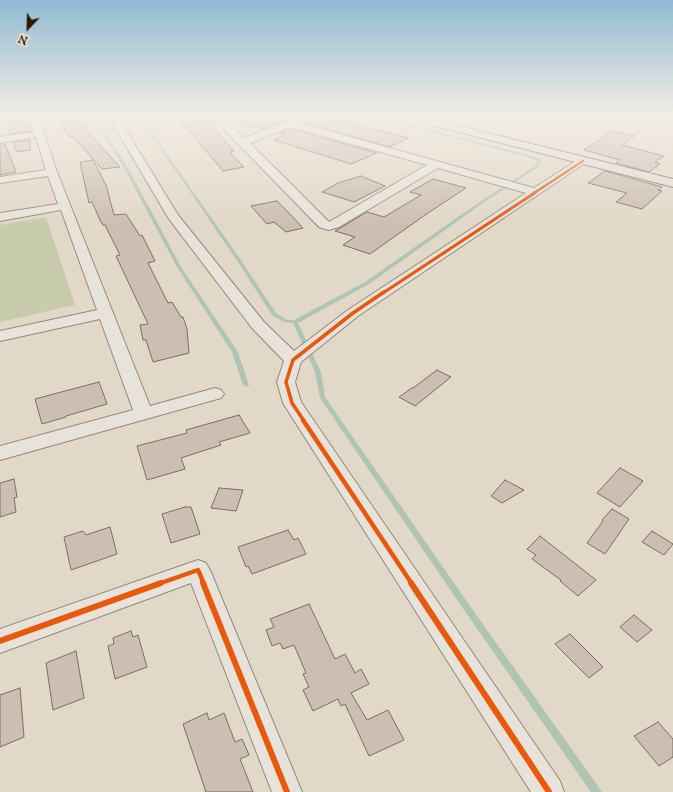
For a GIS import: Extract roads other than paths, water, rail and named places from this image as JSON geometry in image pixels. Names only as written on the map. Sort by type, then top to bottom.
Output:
[{"type":"main road","points":[[544,151],[673,183]]},
{"type":"street","points":[[45,151],[144,414]]},
{"type":"street","points":[[134,151],[173,216],[258,325],[293,360]]},
{"type":"street","points":[[252,151],[323,224],[329,226],[335,224],[437,164]]},
{"type":"street","points":[[389,151],[534,192]]},
{"type":"street","points":[[549,792],[292,403],[286,382],[293,360],[353,313],[583,161]]},
{"type":"street","points":[[0,180],[52,172]]},
{"type":"street","points":[[0,217],[65,206]]},
{"type":"street","points":[[0,336],[106,313]]},
{"type":"street","points":[[0,453],[215,394]]},
{"type":"street","points":[[0,641],[198,570],[287,792]]},
{"type":"waterway","points":[[115,151],[126,168],[179,267],[235,352],[246,385]]},
{"type":"waterway","points":[[163,151],[274,314],[286,321],[295,322]]},
{"type":"waterway","points":[[295,322],[367,283],[482,202],[536,167],[540,161],[535,158],[508,151]]},
{"type":"waterway","points":[[295,322],[318,372],[322,397],[467,608],[597,792]]}]
